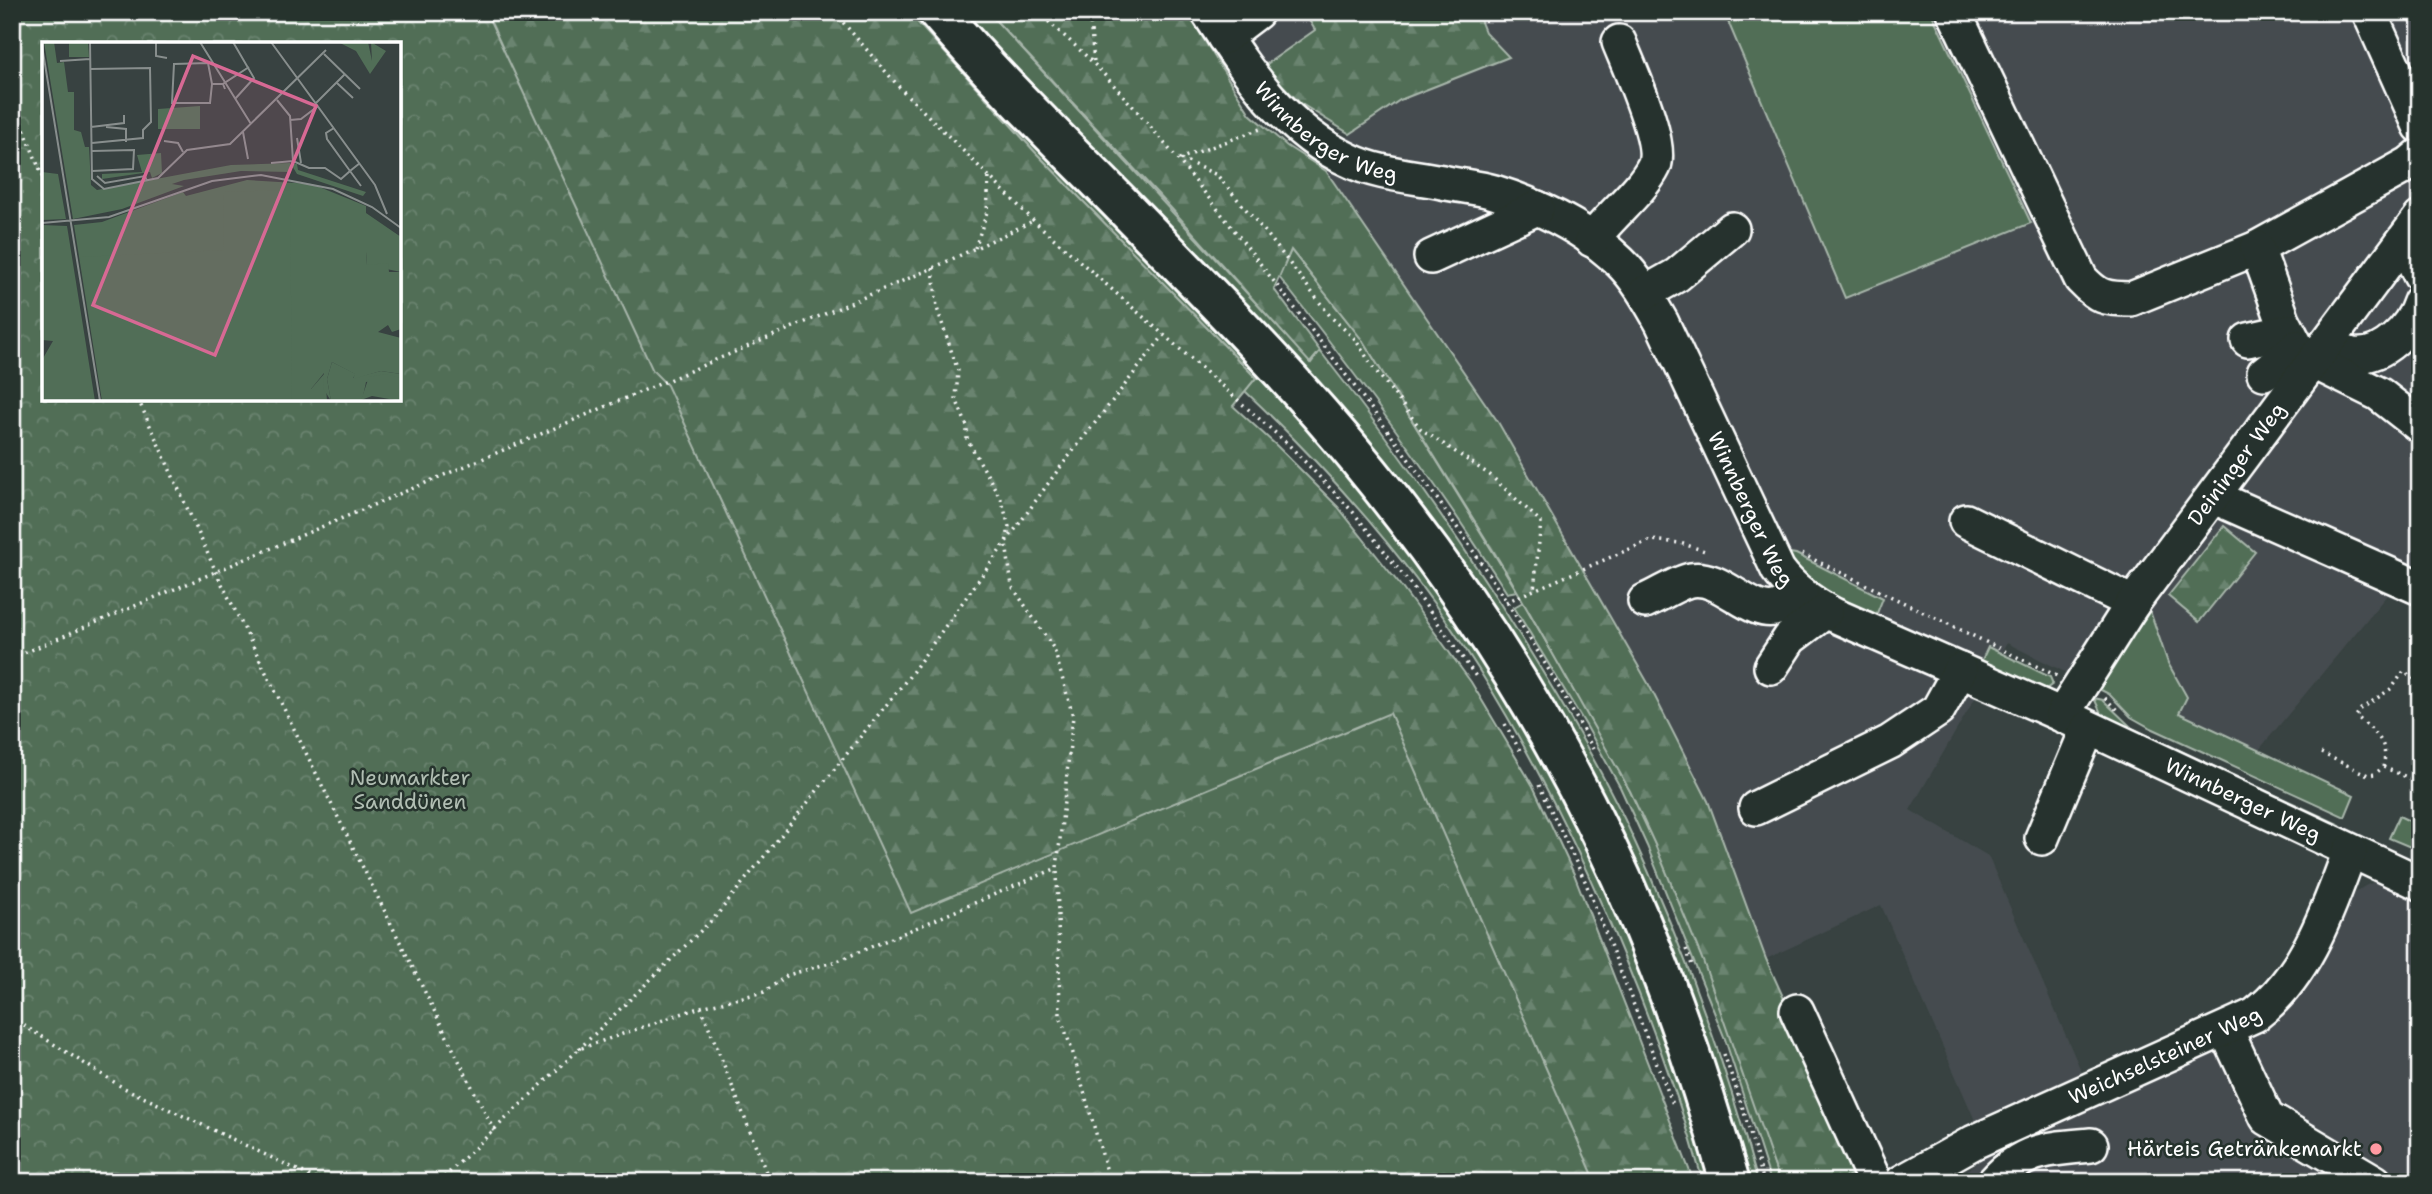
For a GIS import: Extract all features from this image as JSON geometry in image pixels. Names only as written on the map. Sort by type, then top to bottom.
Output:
[{"type":"main road","points":[[939,12],[1030,113],[1132,215],[1320,414],[1448,575],[1545,727],[1613,859],[1662,975],[1730,1182]]},
{"type":"street","points":[[1216,25],[1257,12]]},
{"type":"street","points":[[1954,12],[2081,279],[2095,294],[2112,299],[2131,299],[2257,248],[2409,164],[2420,155]]},
{"type":"street","points":[[2369,12],[2420,126]]},
{"type":"street","name":"Winnberger Weg","points":[[1216,25],[1249,72],[1288,119],[1325,148],[1373,169],[1493,192],[1536,208],[1591,240],[1620,262],[1645,293],[1662,323],[1778,570],[1814,602],[2420,883]]},
{"type":"street","points":[[1591,240],[1634,193],[1655,164],[1656,145],[1619,42]]},
{"type":"street","points":[[1432,257],[1536,208]]},
{"type":"street","points":[[1645,293],[1677,275],[1732,229]]},
{"type":"street","points":[[2410,231],[2410,254],[2420,275]]},
{"type":"street","name":"Deininger Weg","points":[[2042,838],[2075,721],[2133,603],[2214,497],[2306,346],[2410,231]]},
{"type":"street","points":[[2257,248],[2306,346],[2379,394],[2420,426]]},
{"type":"street","points":[[2248,340],[2306,346],[2354,355],[2374,353],[2401,334],[2416,316],[2420,302]]},
{"type":"street","points":[[2264,373],[2306,346]]},
{"type":"street","points":[[2214,497],[2420,587]]},
{"type":"street","points":[[1966,521],[2133,603]]},
{"type":"street","points":[[1645,601],[1691,580],[1710,582],[1762,610],[1814,602]]},
{"type":"street","points":[[1770,667],[1814,602]]},
{"type":"street","points":[[1756,808],[1900,736],[1938,710],[1960,670]]},
{"type":"street","name":"Weichselsteiner Weg","points":[[1902,1182],[1975,1142],[2226,1030],[2272,1003],[2285,988],[2317,933],[2350,851]]},
{"type":"street","points":[[1797,1011],[1875,1182]]},
{"type":"street","points":[[2226,1030],[2267,1118],[2375,1182]]},
{"type":"street","points":[[1994,1182],[2015,1162],[2035,1152],[2091,1145]]},
{"type":"path","points":[[834,12],[900,88],[1034,221],[1287,444],[1353,512],[1411,586],[1482,685]]},
{"type":"path","points":[[1084,12],[1090,21],[1095,64]]},
{"type":"path","points":[[12,97],[42,176]]},
{"type":"path","points":[[1288,119],[1179,159],[1217,176],[1268,234],[1331,317],[1355,339],[1421,429],[1490,475],[1541,522],[1534,590]]},
{"type":"path","points":[[975,248],[988,212],[989,176]]},
{"type":"path","points":[[12,659],[933,268],[1034,221]]},
{"type":"path","points":[[933,268],[937,308],[958,371],[956,399],[967,426],[967,439],[1002,501],[1009,527],[1006,543],[1012,586],[1054,649],[1073,716],[1057,868],[1060,1016],[1110,1182]]},
{"type":"path","points":[[439,1182],[716,916],[908,678],[1055,474],[1164,335]]},
{"type":"path","points":[[139,401],[216,572],[494,1131]]},
{"type":"path","points":[[1506,602],[1651,540],[1680,543],[1706,551]]},
{"type":"path","points":[[2321,753],[2368,775],[2375,774],[2383,767],[2386,754],[2375,733],[2356,716],[2361,709],[2392,688],[2404,671],[2420,683]]},
{"type":"path","points":[[1502,719],[1528,764]]},
{"type":"path","points":[[2383,767],[2414,780]]},
{"type":"path","points":[[1534,775],[1585,880],[1675,1111]]},
{"type":"path","points":[[579,1049],[701,1007],[764,992],[788,975],[840,960],[1057,868]]},
{"type":"path","points":[[701,1007],[770,1182]]},
{"type":"path","points":[[12,1018],[122,1087],[323,1182]]},
{"type":"shaded area","points":[[1226,12],[1304,12],[1315,30],[1264,66]]},
{"type":"shaded area","points":[[1477,12],[2420,12],[2420,608],[2387,595],[2258,751],[2178,713],[2187,697],[2168,663],[2150,612],[2097,688],[2007,643],[1910,810],[1988,856],[2095,1103],[2227,1045],[2356,892],[2365,886],[2374,882],[2384,883],[2420,898],[2418,1182],[1952,1182],[1980,1160],[1977,1125],[1881,905],[1766,959],[1708,801],[1648,683],[1498,422],[1326,171],[1350,134],[1400,100],[1508,57],[1485,32]]},
{"type":"green space","name":"Neumarkter Sanddünen","points":[[12,12],[908,12],[1035,152],[1256,378],[1233,406],[1338,507],[1400,585],[1471,682],[1533,786],[1574,874],[1694,1182],[12,1182]]},
{"type":"green space","name":"Neumarkter Sanddünen","points":[[12,12],[486,12],[653,371],[667,385],[911,913],[1390,713],[1596,1182],[12,1182]]},
{"type":"green space","points":[[908,12],[919,12],[1230,336],[1328,448],[1426,574],[1530,741],[1615,909],[1663,1025],[1689,1097],[1713,1182],[1703,1182],[1648,1016],[1577,850],[1521,740],[1454,632],[1371,523],[1310,455],[1245,391],[1255,377],[1035,152]]},
{"type":"green space","points":[[961,12],[988,12],[1311,363],[1320,351],[1391,444],[1458,540],[1550,684],[1625,820],[1664,908],[1699,998],[1731,1090],[1758,1182],[1748,1182],[1561,727]]},
{"type":"green space","points":[[988,12],[1187,12],[1250,114],[1287,146],[1326,171],[1498,422],[1648,683],[1708,801],[1766,959],[1861,1170],[1836,1182],[1780,1182],[1703,961],[1630,791],[1510,578],[1363,341],[1291,250],[1274,289],[1320,351],[1310,363],[1170,207]]},
{"type":"green space","points":[[1304,12],[1477,12],[1485,32],[1509,57],[1400,100],[1350,134],[1300,103],[1264,66],[1315,30]]},
{"type":"green space","points":[[1724,12],[1931,12],[2031,223],[1845,298]]},
{"type":"green space","points":[[1291,250],[1363,341],[1517,591],[1507,593],[1397,432],[1279,277]]},
{"type":"green space","points":[[2224,526],[2255,552],[2199,622],[2168,596]]},
{"type":"green space","points":[[1784,552],[1796,554],[1883,598],[1875,618],[1812,585]]},
{"type":"green space","points":[[1523,602],[1604,743],[1653,838],[1694,935],[1780,1182],[1771,1182],[1725,1039],[1647,846],[1620,787],[1587,727],[1514,607]]},
{"type":"green space","points":[[2150,611],[2168,663],[2187,697],[2179,713],[2354,795],[2345,817],[2149,727],[2131,717],[2109,694],[2097,688]]},
{"type":"green space","points":[[1988,647],[2050,677],[2053,684],[2046,689],[2038,689],[1980,664]]},
{"type":"green space","points":[[2094,698],[2103,700],[2132,728],[2340,825],[2337,831],[2103,718]]},
{"type":"green space","points":[[2399,816],[2420,826],[2420,851],[2389,838]]},
{"type":"place","name":"Härteis Getränkemarkt","points":[[2376,1149]]}]
